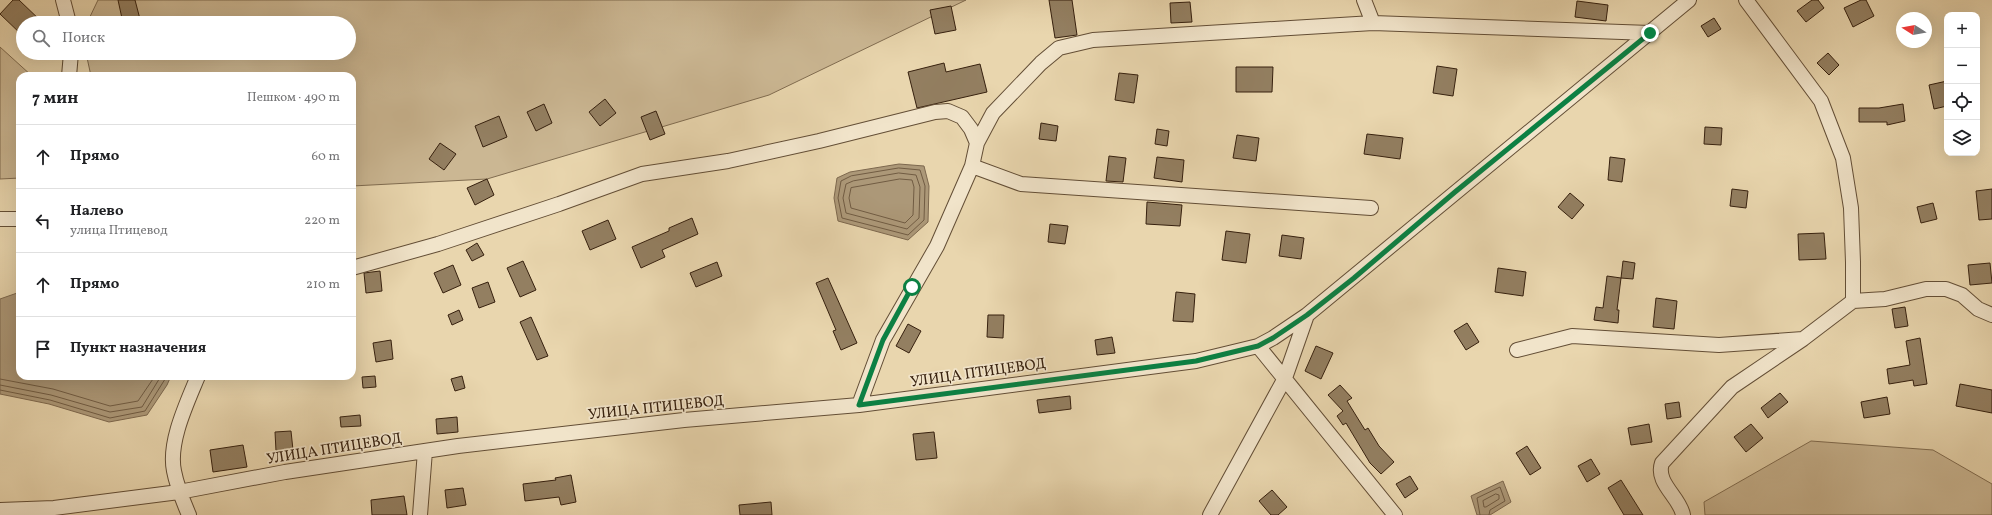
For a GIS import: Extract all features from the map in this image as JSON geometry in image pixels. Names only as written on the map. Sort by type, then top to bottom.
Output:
[{"type":"street","points":[[63,0],[67,16]]},
{"type":"street","points":[[1364,0],[1373,23]]},
{"type":"street","name":"УЛИЦА ПТИЦЕВОД","points":[[0,510],[52,512],[179,492],[285,472],[425,451],[684,420],[859,405],[1196,361],[1258,346],[1273,338],[1307,315],[1689,0]]},
{"type":"street","points":[[1746,0],[1822,101],[1843,158],[1851,208],[1853,301]]},
{"type":"street","points":[[859,405],[883,340],[937,246],[972,166],[977,143],[993,113],[1041,63],[1060,48],[1093,40],[1373,23],[1650,33]]},
{"type":"street","points":[[69,72],[70,60]]},
{"type":"street","points":[[356,267],[438,244],[559,204],[642,174],[728,161],[819,141],[935,112],[948,111],[962,117],[971,128],[977,143]]},
{"type":"street","points":[[972,166],[1021,184],[1371,208]]},
{"type":"street","points":[[0,219],[16,219]]},
{"type":"street","points":[[1684,515],[1677,500],[1661,476],[1660,469],[1662,463],[1732,387],[1803,339],[1853,301],[1885,299],[1926,290],[1946,289],[1962,295],[1978,309],[1992,315]]},
{"type":"street","points":[[1210,515],[1285,378],[1307,315]]},
{"type":"street","points":[[1517,350],[1572,336],[1719,345],[1803,339]]},
{"type":"street","points":[[1258,346],[1395,515]]},
{"type":"street","points":[[189,515],[179,492],[173,469],[175,444],[182,414],[196,380]]},
{"type":"street","points":[[420,515],[425,451]]},
{"type":"shaded area","points":[[98,0],[966,0],[769,95],[487,179],[356,186],[356,72],[90,72],[88,60],[356,60],[356,16],[90,16]]},
{"type":"shaded area","points":[[0,47],[28,72],[16,72],[16,178],[0,179]]},
{"type":"shaded area","points":[[1811,441],[1933,450],[1992,484],[1992,515],[1705,515],[1704,502]]},
{"type":"water","points":[[899,164],[924,166],[929,186],[928,222],[908,240],[838,221],[834,198],[837,178],[850,172]]},
{"type":"water","points":[[16,293],[16,380],[169,380],[167,385],[147,415],[109,422],[49,404],[0,394],[0,299]]},
{"type":"water","points":[[1503,481],[1511,502],[1490,515],[1477,515],[1471,496]]},
{"type":"building","points":[[13,0],[19,0],[36,16],[16,16],[16,29],[0,14]]},
{"type":"building","points":[[118,0],[135,0],[139,16],[121,16]]},
{"type":"building","points":[[1049,0],[1072,0],[1077,35],[1055,38]]},
{"type":"building","points":[[1812,0],[1818,0],[1824,8],[1806,22],[1797,11]]},
{"type":"building","points":[[1861,0],[1866,0],[1874,16],[1853,27],[1844,8]]},
{"type":"building","points":[[1577,1],[1608,5],[1606,21],[1575,17]]},
{"type":"building","points":[[1190,2],[1192,22],[1171,23],[1170,3]]},
{"type":"building","points":[[951,6],[956,30],[935,34],[930,10]]},
{"type":"building","points":[[1714,18],[1721,29],[1708,37],[1701,26]]},
{"type":"building","points":[[1828,53],[1839,65],[1829,75],[1817,63]]},
{"type":"building","points":[[944,63],[946,72],[980,64],[987,92],[917,108],[908,72]]},
{"type":"building","points":[[1437,66],[1457,69],[1453,96],[1433,93]]},
{"type":"building","points":[[1236,67],[1273,67],[1272,92],[1236,92]]},
{"type":"building","points":[[1119,73],[1138,75],[1134,103],[1115,100]]},
{"type":"building","points":[[1944,82],[1944,107],[1934,109],[1929,85]]},
{"type":"building","points":[[605,99],[616,113],[600,126],[589,112]]},
{"type":"building","points":[[544,104],[552,123],[536,131],[527,112]]},
{"type":"building","points":[[1903,104],[1905,121],[1887,125],[1887,122],[1859,122],[1859,108],[1879,108]]},
{"type":"building","points":[[656,111],[665,134],[650,140],[641,117]]},
{"type":"building","points":[[499,116],[507,137],[483,147],[475,126]]},
{"type":"building","points":[[1041,123],[1058,126],[1056,141],[1039,139]]},
{"type":"building","points":[[1705,127],[1722,128],[1721,145],[1704,144]]},
{"type":"building","points":[[1157,129],[1169,131],[1167,146],[1155,144]]},
{"type":"building","points":[[1367,134],[1403,138],[1400,159],[1364,154]]},
{"type":"building","points":[[1237,135],[1259,138],[1256,161],[1233,158]]},
{"type":"building","points":[[440,143],[456,154],[444,170],[429,159]]},
{"type":"building","points":[[1109,156],[1126,158],[1123,182],[1106,181]]},
{"type":"building","points":[[1157,157],[1184,160],[1182,182],[1154,178]]},
{"type":"building","points":[[1610,157],[1625,159],[1622,182],[1608,180]]},
{"type":"building","points":[[487,179],[494,195],[475,205],[467,188]]},
{"type":"building","points":[[1732,189],[1748,191],[1746,208],[1730,206]]},
{"type":"building","points":[[1992,189],[1992,219],[1979,220],[1976,191]]},
{"type":"building","points":[[1570,193],[1584,205],[1572,219],[1558,207]]},
{"type":"building","points":[[1147,202],[1182,205],[1180,226],[1146,224]]},
{"type":"building","points":[[1933,203],[1937,219],[1921,223],[1917,207]]},
{"type":"building","points":[[692,218],[698,234],[662,250],[665,257],[641,268],[632,247],[669,231],[669,228]]},
{"type":"building","points":[[608,220],[616,239],[590,250],[582,231]]},
{"type":"building","points":[[1050,224],[1068,226],[1065,244],[1048,242]]},
{"type":"building","points":[[1226,231],[1250,234],[1246,263],[1222,260]]},
{"type":"building","points":[[1824,233],[1826,259],[1799,260],[1798,234]]},
{"type":"building","points":[[1282,235],[1304,238],[1301,259],[1279,256]]},
{"type":"building","points":[[477,243],[484,255],[472,261],[466,250]]},
{"type":"building","points":[[523,261],[536,290],[520,297],[507,268]]},
{"type":"building","points":[[1623,261],[1635,263],[1633,279],[1621,278]]},
{"type":"building","points":[[717,262],[722,276],[696,287],[690,273]]},
{"type":"building","points":[[1990,263],[1992,283],[1970,285],[1968,265]]},
{"type":"building","points":[[453,265],[461,285],[443,293],[434,273]]},
{"type":"building","points":[[1498,268],[1526,272],[1523,296],[1495,292]]},
{"type":"building","points":[[380,271],[382,291],[366,293],[364,273]]},
{"type":"building","points":[[1607,276],[1621,278],[1617,310],[1619,310],[1618,323],[1594,320],[1596,307],[1603,308]]},
{"type":"building","points":[[828,278],[857,343],[841,350],[833,331],[836,330],[816,283]]},
{"type":"building","points":[[488,282],[495,302],[479,308],[472,288]]},
{"type":"building","points":[[1176,292],[1195,294],[1193,322],[1173,321]]},
{"type":"building","points":[[1656,298],[1677,301],[1674,329],[1653,327]]},
{"type":"building","points":[[1905,307],[1908,326],[1895,328],[1892,309]]},
{"type":"building","points":[[459,310],[463,320],[452,325],[448,315]]},
{"type":"building","points":[[988,315],[1004,315],[1003,338],[987,337]]},
{"type":"building","points":[[531,317],[548,356],[537,360],[520,322]]},
{"type":"building","points":[[1467,323],[1479,342],[1466,350],[1454,331]]},
{"type":"building","points":[[908,324],[921,331],[909,353],[896,346]]},
{"type":"building","points":[[1112,337],[1115,353],[1097,355],[1095,340]]},
{"type":"building","points":[[1920,338],[1927,384],[1914,386],[1913,380],[1889,384],[1887,369],[1910,365],[1906,341]]},
{"type":"building","points":[[391,340],[393,359],[376,362],[373,343]]},
{"type":"building","points":[[1316,346],[1333,353],[1321,379],[1305,371]]},
{"type":"building","points":[[375,376],[376,387],[363,388],[362,377]]},
{"type":"building","points":[[462,376],[465,388],[455,391],[451,379]]},
{"type":"building","points":[[1960,384],[1992,390],[1992,413],[1956,406]]},
{"type":"building","points":[[1340,385],[1352,398],[1347,401],[1365,430],[1368,428],[1379,446],[1394,462],[1381,474],[1370,463],[1346,423],[1343,425],[1337,416],[1343,411],[1328,395]]},
{"type":"building","points":[[1780,393],[1788,402],[1768,418],[1761,408]]},
{"type":"building","points":[[1070,396],[1071,409],[1039,413],[1037,400]]},
{"type":"building","points":[[1887,397],[1890,414],[1864,418],[1861,402]]},
{"type":"building","points":[[1679,402],[1681,417],[1667,419],[1665,404]]},
{"type":"building","points":[[360,415],[361,426],[341,427],[340,417]]},
{"type":"building","points":[[457,417],[458,432],[437,434],[436,419]]},
{"type":"building","points":[[1649,424],[1652,442],[1631,445],[1628,428]]},
{"type":"building","points":[[1751,424],[1763,438],[1746,452],[1734,437]]},
{"type":"building","points":[[291,431],[293,450],[276,451],[275,432]]},
{"type":"building","points":[[934,432],[937,458],[916,460],[913,434]]},
{"type":"building","points":[[243,445],[247,467],[213,472],[210,450]]},
{"type":"building","points":[[1527,446],[1541,468],[1530,475],[1516,453]]},
{"type":"building","points":[[1591,459],[1600,474],[1587,482],[1578,466]]},
{"type":"building","points":[[571,475],[576,502],[561,505],[559,497],[525,501],[523,484],[556,480],[555,478]]},
{"type":"building","points":[[1410,476],[1418,489],[1405,498],[1396,484]]},
{"type":"building","points":[[1621,480],[1643,515],[1624,515],[1608,488]]},
{"type":"building","points":[[463,488],[466,505],[447,508],[445,490]]},
{"type":"building","points":[[1272,490],[1287,507],[1278,515],[1271,515],[1259,501]]},
{"type":"building","points":[[404,496],[407,515],[372,515],[371,500]]},
{"type":"building","points":[[771,502],[772,515],[740,515],[739,505]]},
{"type":"route","points":[[912,287],[883,340],[859,405],[1196,361],[1258,346],[1273,338],[1307,315],[1354,278],[1455,192],[1650,33]]}]
